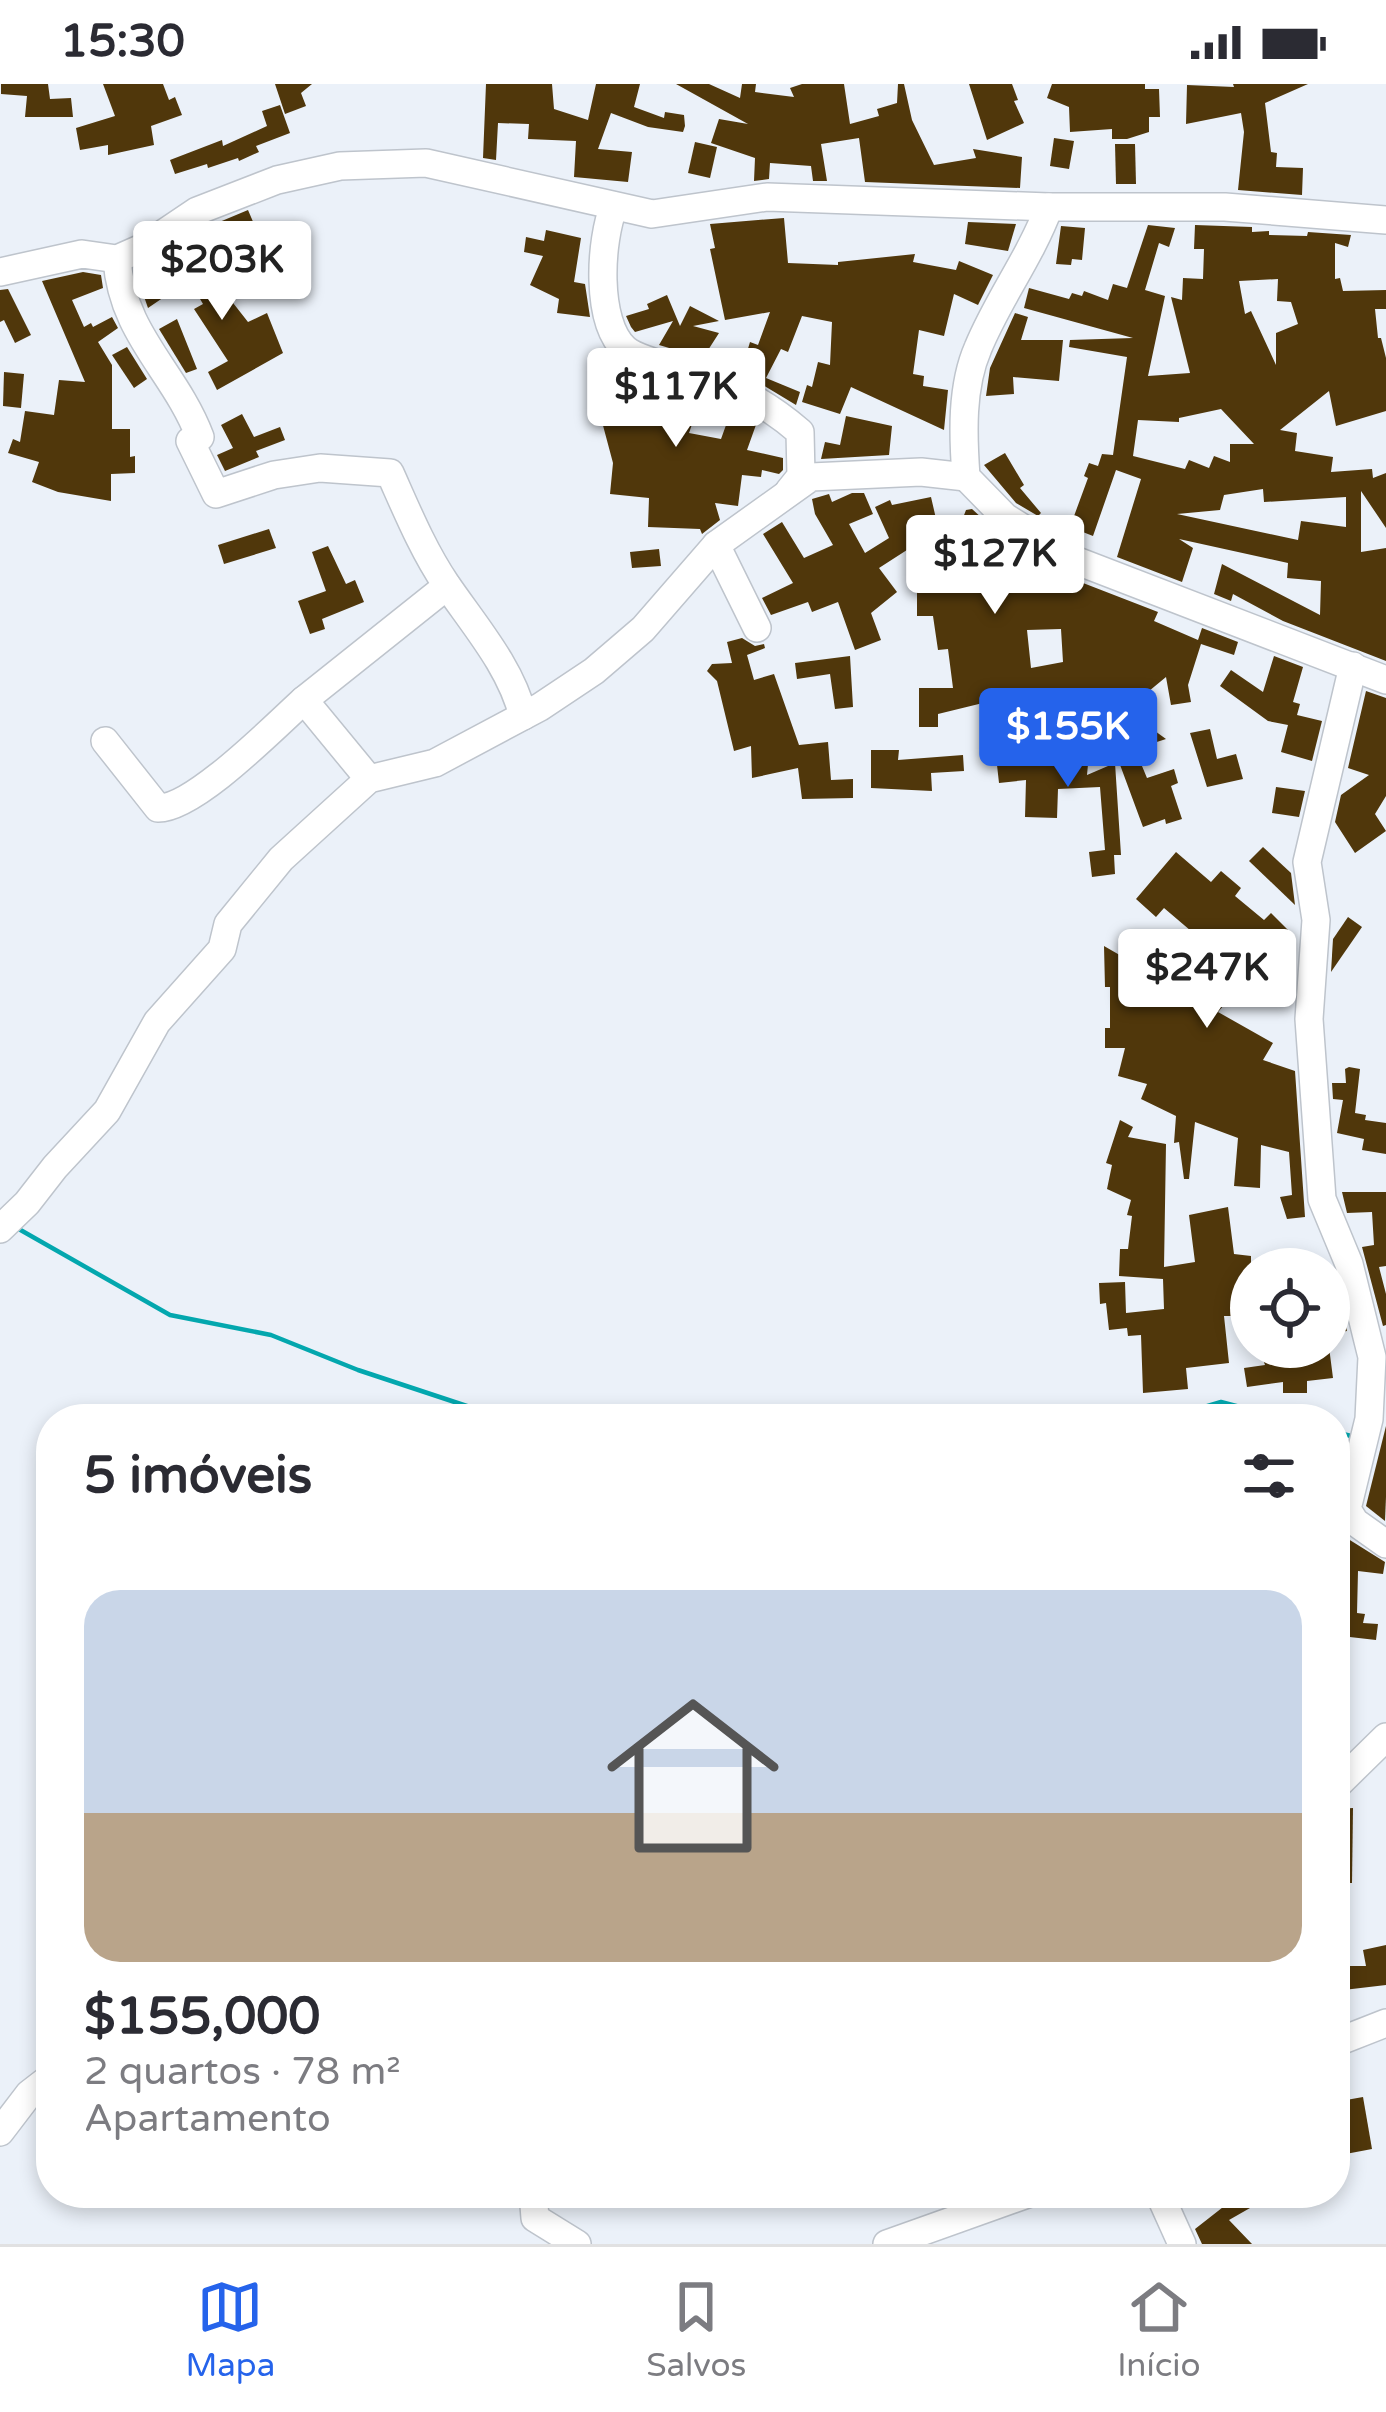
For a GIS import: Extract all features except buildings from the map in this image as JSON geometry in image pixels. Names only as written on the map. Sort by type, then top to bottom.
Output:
[{"type":"street","points":[[0,272],[82,254],[117,259],[197,211],[277,180],[340,166],[426,163],[652,214],[767,197],[1048,207],[1225,206],[1386,220]]},
{"type":"street","points":[[614,206],[605,228],[604,271],[606,303],[621,344],[638,357],[712,379],[770,406],[800,432],[801,476],[789,490]]},
{"type":"street","points":[[966,476],[965,403],[976,352],[1035,246],[1048,207]]},
{"type":"street","points":[[117,259],[119,293],[194,420],[200,437],[190,441],[216,494],[274,475],[320,468],[390,473],[447,586],[518,696],[523,716]]},
{"type":"street","points":[[0,1228],[27,1204],[107,1111],[157,1022],[222,949],[227,924],[280,860],[369,779],[435,763],[523,716],[594,670],[643,629],[716,545],[811,477],[921,472],[966,476],[1005,518],[1072,560],[1386,680]]},
{"type":"street","points":[[716,545],[757,628]]},
{"type":"street","points":[[105,741],[158,808],[174,808],[447,586]]},
{"type":"street","points":[[1350,1497],[1369,1419],[1372,1358],[1349,1264],[1322,1198],[1309,1019],[1316,920],[1307,862],[1353,666]]},
{"type":"street","points":[[304,700],[369,779]]},
{"type":"street","points":[[1350,1514],[1386,1544]]},
{"type":"street","points":[[1350,1772],[1386,1737]]},
{"type":"street","points":[[1350,2037],[1386,2024]]},
{"type":"street","points":[[0,2132],[36,2089]]},
{"type":"street","points":[[534,2208],[535,2218],[577,2244]]},
{"type":"street","points":[[887,2244],[988,2208]]},
{"type":"street","points":[[1166,2208],[1182,2244]]},
{"type":"waterway","points":[[17,1228],[170,1315],[271,1335],[461,1404]]},
{"type":"waterway","points":[[1214,1404],[1229,1404]]}]
